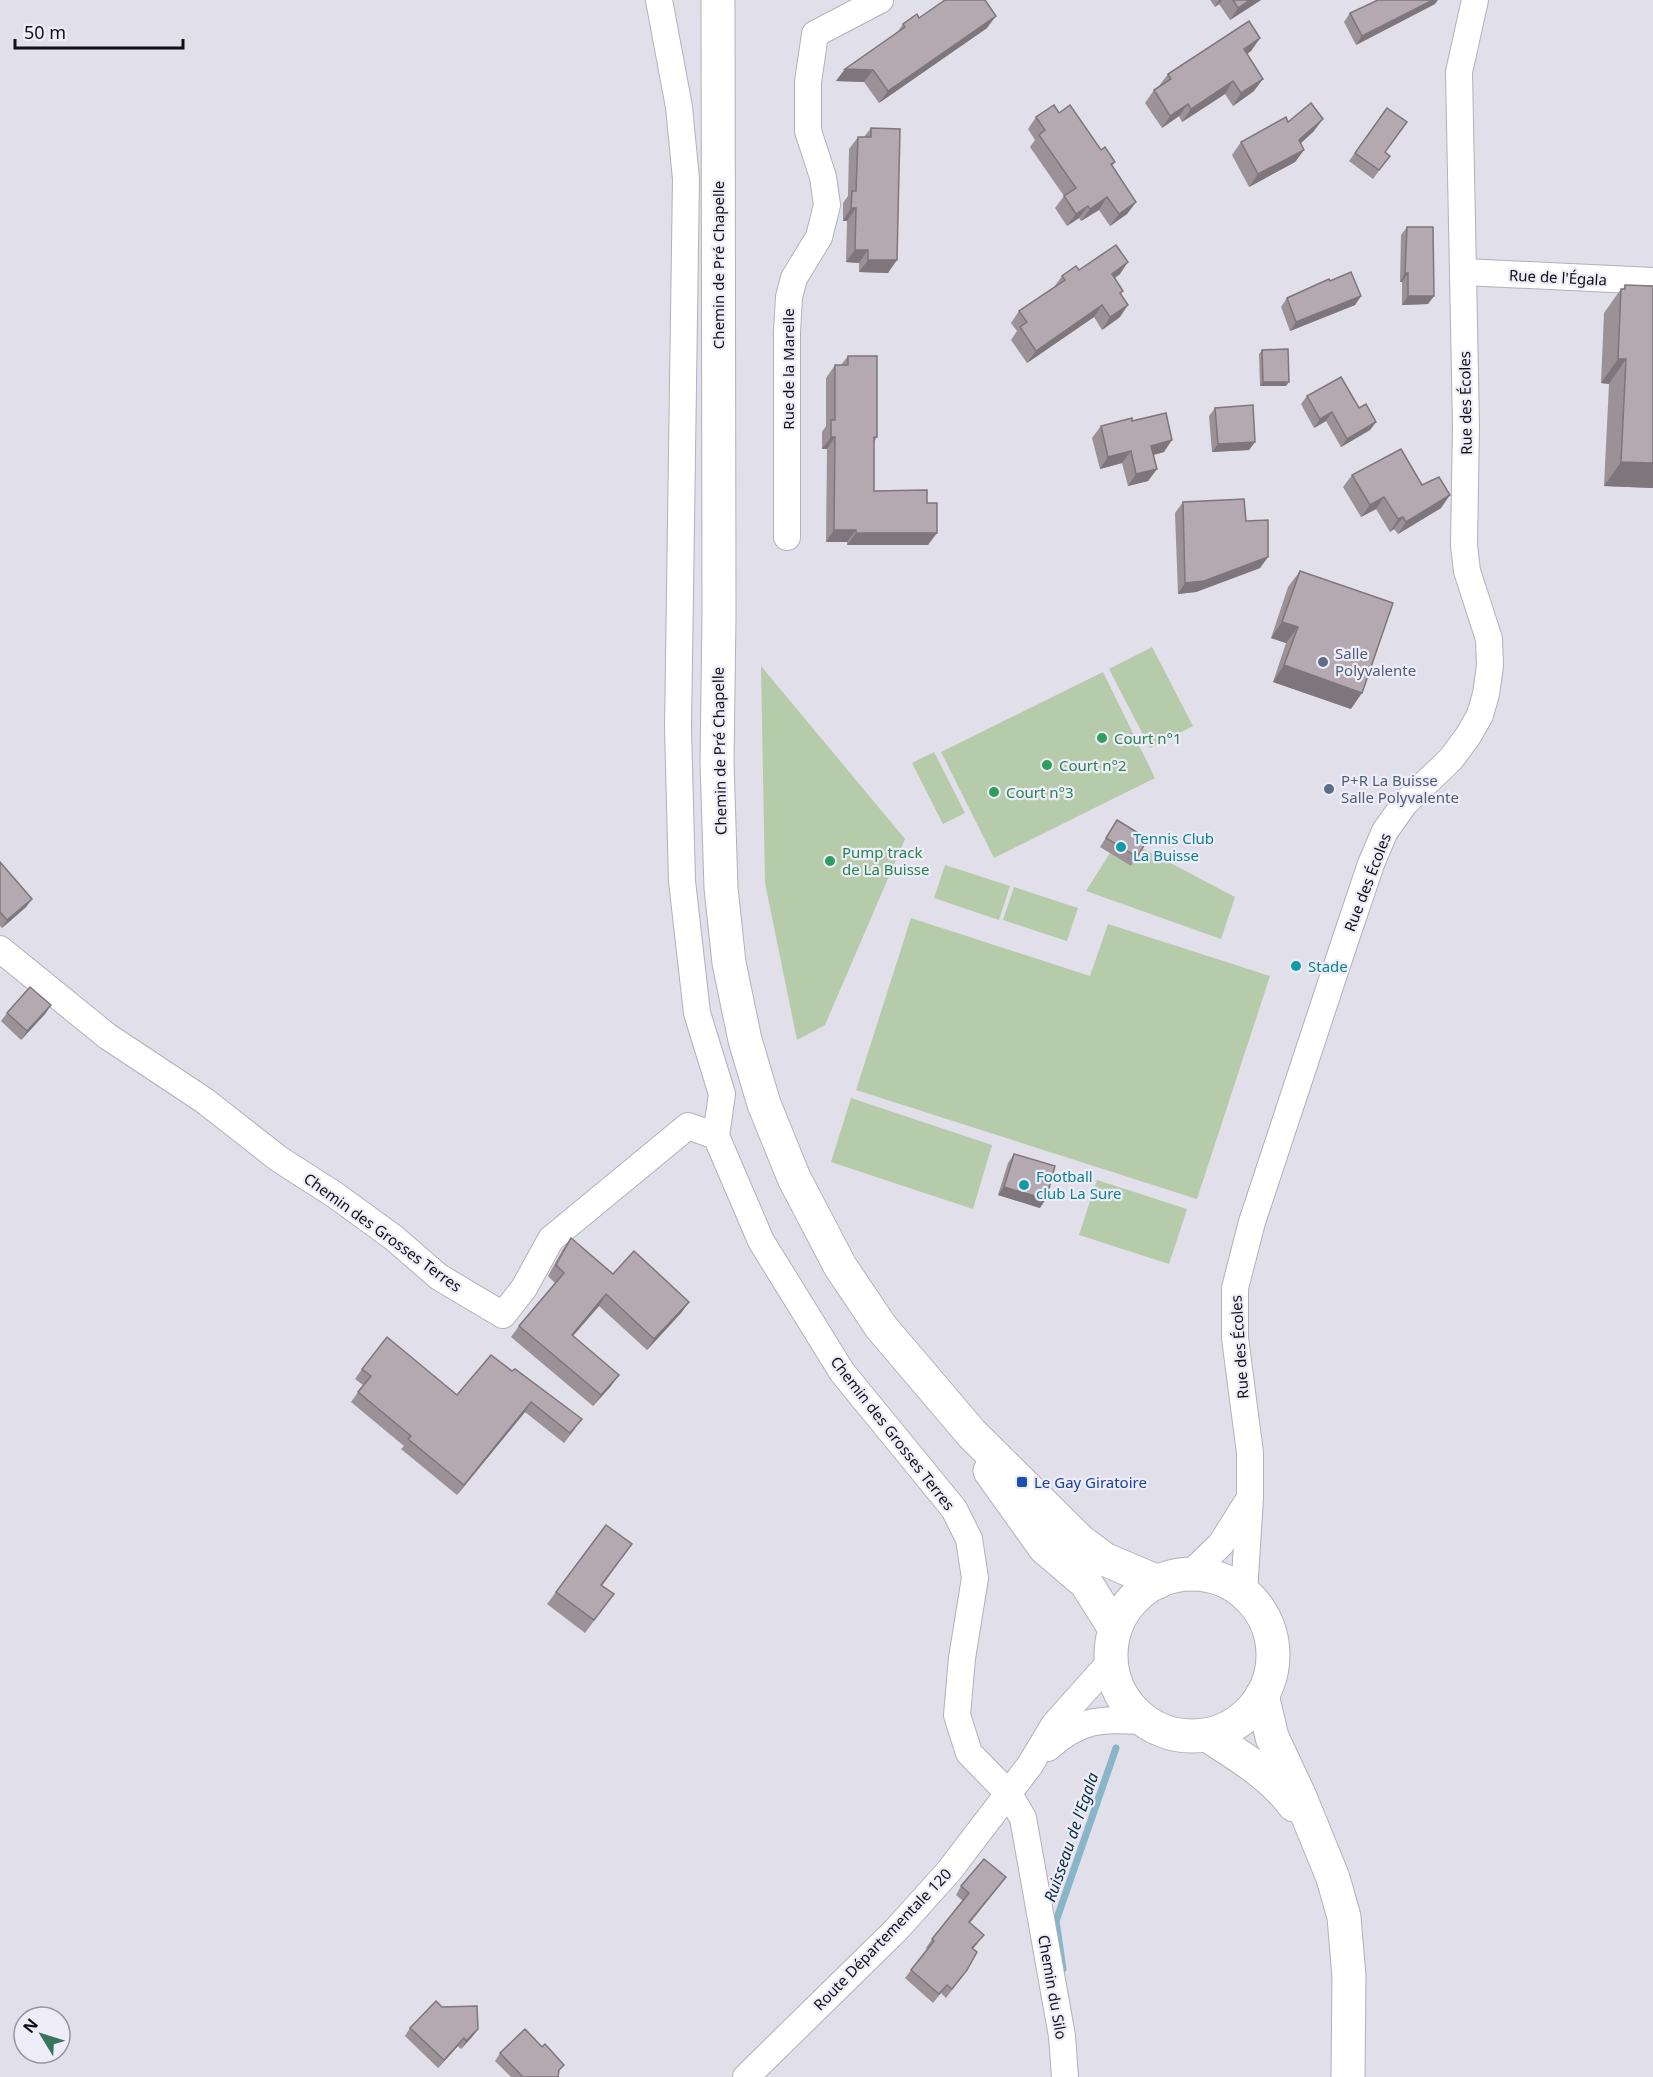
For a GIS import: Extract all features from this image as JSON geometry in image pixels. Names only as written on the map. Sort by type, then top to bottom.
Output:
[{"type":"main road","name":"Chemin de Pré Chapelle","points":[[718,0],[719,616],[717,762],[721,888],[729,963],[745,1040],[764,1104],[794,1178],[840,1266],[880,1327],[972,1434],[1080,1541],[1104,1559],[1158,1582]]},
{"type":"main road","name":"Chemin de Pré Chapelle","points":[[972,1434],[983,1461],[1019,1514],[1045,1548],[1086,1583],[1115,1629]]},
{"type":"main road","points":[[1190,1574],[1210,1576],[1244,1593],[1259,1609],[1269,1629],[1273,1652],[1270,1674],[1262,1695],[1252,1710],[1224,1730],[1208,1735],[1185,1736],[1163,1731],[1143,1721],[1127,1704],[1116,1684],[1111,1661],[1115,1629],[1125,1610],[1140,1594],[1158,1582],[1174,1576],[1190,1574]]},
{"type":"main road","points":[[1262,1695],[1272,1737],[1333,1878],[1344,1917],[1349,1977],[1348,2077]]},
{"type":"main road","points":[[1208,1735],[1246,1760],[1275,1784],[1291,1800],[1315,1834]]},
{"type":"street","points":[[659,0],[679,107],[686,179],[678,728],[682,881],[697,1013],[722,1094],[716,1136]]},
{"type":"street","name":"Rue de la Marelle","points":[[787,537],[789,297],[794,278],[819,237],[827,205],[823,177],[808,131],[808,82],[815,34],[880,0]]},
{"type":"street","name":"Rue des Écoles","points":[[1244,1593],[1250,1498],[1250,1453],[1235,1338],[1235,1288],[1252,1222],[1344,941],[1385,831],[1406,803],[1451,759],[1468,736],[1480,715],[1486,694],[1490,666],[1489,639],[1467,571],[1464,545],[1466,426],[1459,72],[1475,0]]},
{"type":"street","name":"Rue de l'Égala","points":[[1464,272],[1653,281]]},
{"type":"street","name":"Chemin des Grosses Terres","points":[[0,949],[107,1036],[205,1101],[279,1159],[386,1232],[439,1277],[503,1315],[524,1288],[551,1239],[688,1126],[716,1136],[761,1241],[842,1372],[954,1509],[969,1539],[975,1578],[962,1658],[957,1715],[969,1753],[1009,1794]]},
{"type":"street","points":[[1190,1574],[1221,1544],[1250,1498]]},
{"type":"street","points":[[1030,1765],[1054,1725],[1111,1661]]},
{"type":"street","points":[[1030,1765],[1057,1741],[1082,1724],[1106,1719],[1143,1721]]},
{"type":"street","name":"Route Départementale 120","points":[[746,2077],[896,1930],[949,1871],[1030,1765]]},
{"type":"street","name":"Chemin du Silo","points":[[1009,1794],[1023,1818],[1062,2036],[1065,2077]]},
{"type":"green space","points":[[1152,647],[1193,726],[1150,748],[1109,669]]},
{"type":"green space","name":"Pump track de La Buisse","points":[[761,666],[905,839],[825,1025],[797,1040],[765,883]]},
{"type":"green space","points":[[1103,672],[1155,778],[994,858],[941,752]]},
{"type":"green space","points":[[934,752],[965,813],[943,824],[912,763]]},
{"type":"green space","points":[[1142,848],[1235,897],[1221,939],[1086,891],[1110,853],[1131,866]]},
{"type":"green space","points":[[945,865],[1010,886],[999,920],[934,898]]},
{"type":"green space","points":[[1014,887],[1078,908],[1067,941],[1003,920]]},
{"type":"green space","points":[[911,918],[1090,976],[1108,924],[1270,976],[1197,1199],[856,1090]]},
{"type":"green space","points":[[851,1098],[992,1145],[973,1209],[831,1162]]},
{"type":"green space","points":[[1097,1180],[1187,1209],[1169,1264],[1079,1235]]},
{"type":"building","points":[[945,0],[985,0],[996,16],[888,91],[873,70],[845,69],[905,27],[903,24],[917,14],[919,18]]},
{"type":"building","points":[[1233,0],[1250,0],[1238,8]]},
{"type":"building","points":[[1378,0],[1433,0],[1362,36],[1350,13]]},
{"type":"building","points":[[1249,21],[1260,38],[1244,49],[1263,79],[1241,93],[1233,81],[1191,109],[1188,104],[1170,116],[1154,90],[1171,79],[1168,74]]},
{"type":"building","points":[[1311,103],[1323,119],[1299,140],[1304,150],[1258,174],[1241,142],[1286,117],[1288,122]]},
{"type":"building","points":[[1054,105],[1059,113],[1070,105],[1101,150],[1105,147],[1115,162],[1111,164],[1136,202],[1119,214],[1107,197],[1090,209],[1088,206],[1076,214],[1064,196],[1076,188],[1039,135],[1045,130],[1036,117]]},
{"type":"building","points":[[1387,108],[1407,122],[1385,152],[1390,156],[1379,170],[1355,153]]},
{"type":"building","points":[[871,128],[900,129],[897,260],[868,260],[868,250],[855,250],[856,208],[851,208],[852,191],[856,191],[858,137],[871,137]]},
{"type":"building","points":[[1407,227],[1433,227],[1434,296],[1408,296],[1408,273],[1405,273]]},
{"type":"building","points":[[1116,245],[1128,262],[1112,274],[1123,291],[1120,293],[1128,305],[1110,317],[1102,305],[1036,351],[1020,327],[1027,322],[1019,311],[1065,280],[1062,276],[1076,266],[1079,270]]},
{"type":"building","points":[[1351,272],[1361,296],[1296,322],[1287,298]]},
{"type":"building","points":[[1625,285],[1653,286],[1653,463],[1621,462],[1626,359],[1618,359],[1621,289],[1625,289]]},
{"type":"building","points":[[1288,349],[1289,382],[1263,382],[1262,350]]},
{"type":"building","points":[[848,356],[877,356],[874,491],[927,490],[927,503],[937,503],[937,533],[856,533],[856,530],[834,530],[835,437],[831,437],[831,420],[835,420],[835,365],[848,365]]},
{"type":"building","points":[[1341,377],[1359,408],[1366,404],[1376,422],[1347,439],[1332,412],[1320,419],[1307,396]]},
{"type":"building","points":[[1253,405],[1255,442],[1218,444],[1215,408]]},
{"type":"building","points":[[1166,413],[1172,440],[1151,446],[1157,469],[1136,474],[1131,451],[1108,457],[1101,426]]},
{"type":"building","points":[[1401,449],[1422,485],[1439,477],[1450,495],[1406,522],[1403,517],[1398,519],[1384,497],[1370,505],[1352,475]]},
{"type":"building","points":[[1244,499],[1246,521],[1268,520],[1268,557],[1204,581],[1185,583],[1183,502]]},
{"type":"building","name":"Salle Polyvalente","points":[[1300,571],[1393,603],[1362,693],[1284,665],[1298,627],[1282,622]]},
{"type":"building","points":[[1117,820],[1148,839],[1137,857],[1106,838]]},
{"type":"building","points":[[0,862],[32,899],[7,920],[0,912]]},
{"type":"building","points":[[30,987],[51,1005],[27,1031],[7,1013]]},
{"type":"building","name":"Football club La Sure","points":[[1014,1154],[1055,1166],[1046,1199],[1004,1187]]},
{"type":"building","points":[[571,1238],[613,1274],[634,1251],[689,1302],[654,1339],[606,1294],[572,1335],[619,1375],[601,1395],[519,1326],[564,1273],[556,1265]]},
{"type":"building","points":[[387,1337],[457,1395],[491,1355],[512,1371],[515,1369],[582,1419],[570,1433],[531,1402],[464,1485],[408,1439],[411,1436],[358,1392],[371,1376],[362,1369]]},
{"type":"building","points":[[606,1525],[632,1544],[601,1585],[614,1594],[594,1620],[556,1592]]},
{"type":"building","points":[[984,1859],[1006,1877],[969,1922],[984,1935],[972,1948],[977,1952],[967,1970],[952,1989],[947,1985],[939,1994],[911,1970],[934,1941],[932,1939],[969,1893],[961,1886]]},
{"type":"building","points":[[436,2001],[442,2007],[477,2006],[478,2029],[466,2041],[464,2038],[444,2060],[410,2028]]},
{"type":"building","points":[[525,2029],[542,2047],[545,2044],[564,2065],[559,2070],[558,2077],[523,2077],[500,2053]]},
{"type":"waterway","name":"Ruisseau de l'Egala","points":[[1063,1969],[1056,1921],[1116,1748]]},
{"type":"place","name":"Salle Polyvalente","points":[[1323,662]]},
{"type":"place","name":"Court n°1","points":[[1102,738]]},
{"type":"place","name":"Court n°2","points":[[1047,765]]},
{"type":"place","name":"P+R La Buisse Salle Polyvalente","points":[[1329,789]]},
{"type":"place","name":"Court n°3","points":[[994,792]]},
{"type":"place","name":"Tennis Club La Buisse","points":[[1121,847]]},
{"type":"place","name":"Pump track de La Buisse","points":[[830,861]]},
{"type":"place","name":"Stade","points":[[1296,966]]},
{"type":"place","name":"Football club La Sure","points":[[1024,1185]]},
{"type":"place","name":"Le Gay Giratoire","points":[[1022,1482]]}]
